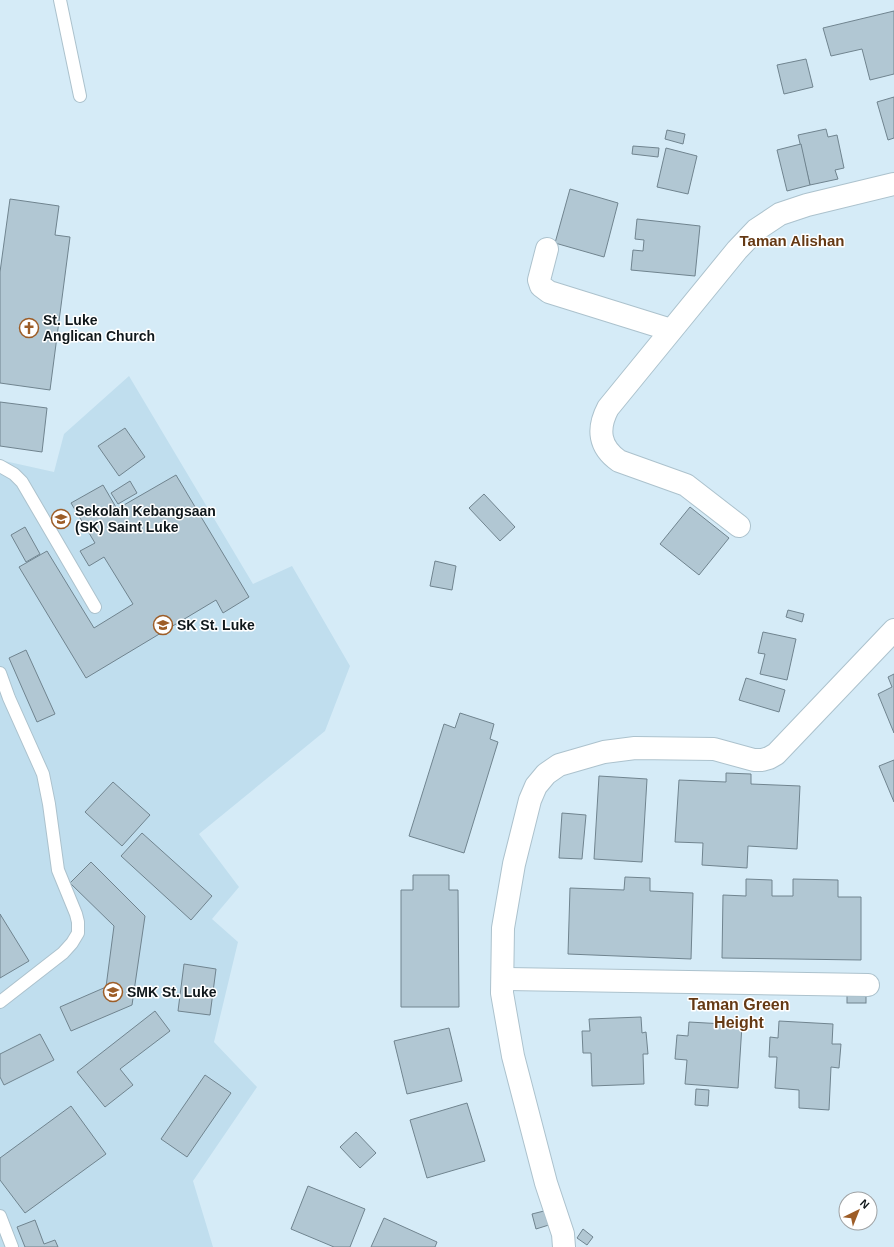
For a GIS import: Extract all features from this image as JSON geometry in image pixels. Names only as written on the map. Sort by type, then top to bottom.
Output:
[{"type":"street","points":[[739,526],[686,485],[619,461],[611,456],[605,447],[602,437],[604,417],[608,408],[737,250],[756,230],[780,214],[807,205],[894,184]]},
{"type":"street","points":[[547,249],[539,280],[541,286],[549,292],[671,330]]},
{"type":"street","points":[[564,1247],[564,1234],[546,1183],[513,1056],[502,993],[503,928],[514,864],[530,800],[536,786],[546,774],[560,765],[604,752],[635,748],[714,749],[754,760],[769,758],[776,754],[894,630]]},
{"type":"street","points":[[503,980],[868,985]]},
{"type":"lane","points":[[60,0],[80,96]]},
{"type":"lane","points":[[0,466],[14,474],[22,482],[95,607]]},
{"type":"lane","points":[[0,672],[9,698],[43,774],[49,804],[58,870],[78,922],[78,933],[63,953],[0,1002]]},
{"type":"lane","points":[[0,1216],[12,1247]]},
{"type":"shaded area","points":[[129,376],[253,584],[292,566],[350,666],[325,731],[199,834],[239,887],[212,919],[238,942],[214,1042],[257,1087],[193,1181],[213,1247],[0,1247],[0,460],[54,472],[64,434]]},
{"type":"building","points":[[894,11],[894,74],[870,80],[862,49],[831,56],[823,28]]},
{"type":"building","points":[[806,59],[813,87],[784,94],[777,65]]},
{"type":"building","points":[[894,97],[894,138],[888,140],[877,102]]},
{"type":"building","points":[[826,129],[828,137],[837,135],[844,168],[835,170],[838,179],[810,185],[798,135]]},
{"type":"building","points":[[667,130],[685,134],[683,144],[665,139]]},
{"type":"building","points":[[801,144],[810,185],[787,191],[777,150]]},
{"type":"building","points":[[633,146],[659,148],[658,157],[632,154]]},
{"type":"building","points":[[666,148],[697,156],[688,194],[657,187]]},
{"type":"building","points":[[570,189],[618,203],[604,257],[555,243]]},
{"type":"building","name":"St. Luke Anglican Church","points":[[10,199],[59,206],[55,235],[70,237],[50,390],[0,383],[0,272]]},
{"type":"building","points":[[637,219],[700,226],[695,276],[631,270],[633,250],[643,251],[644,240],[635,239]]},
{"type":"building","points":[[0,402],[47,408],[42,452],[0,446]]},
{"type":"building","points":[[125,428],[145,457],[119,476],[98,446]]},
{"type":"building","points":[[176,475],[249,597],[223,613],[216,600],[86,678],[19,567],[47,551],[94,628],[133,604],[104,557],[89,566],[80,551],[95,543],[71,503],[103,485],[117,509]]},
{"type":"building","points":[[130,481],[137,493],[118,504],[111,493]]},
{"type":"building","points":[[484,494],[515,527],[500,541],[469,508]]},
{"type":"building","points":[[690,507],[729,538],[699,575],[660,544]]},
{"type":"building","points":[[25,527],[40,554],[26,562],[11,535]]},
{"type":"building","points":[[435,561],[456,566],[452,590],[430,586]]},
{"type":"building","points":[[788,610],[804,614],[802,622],[786,617]]},
{"type":"building","points":[[763,632],[796,639],[787,680],[760,674],[765,654],[758,653]]},
{"type":"building","points":[[26,650],[55,714],[37,722],[9,658]]},
{"type":"building","points":[[894,674],[894,733],[878,694],[892,687],[888,677]]},
{"type":"building","points":[[746,678],[785,690],[779,712],[739,700]]},
{"type":"building","points":[[460,713],[494,724],[490,739],[498,742],[464,853],[409,836],[444,724],[455,728]]},
{"type":"building","points":[[894,760],[894,802],[879,766]]},
{"type":"building","points":[[726,773],[751,774],[751,784],[800,786],[797,849],[748,846],[747,868],[702,865],[703,843],[675,842],[679,780],[726,782]]},
{"type":"building","points":[[599,776],[647,779],[642,862],[594,859]]},
{"type":"building","points":[[113,782],[150,815],[122,846],[85,812]]},
{"type":"building","points":[[562,813],[586,815],[582,859],[559,858]]},
{"type":"building","points":[[142,833],[212,896],[191,920],[121,856]]},
{"type":"building","points":[[91,862],[145,916],[132,1005],[71,1031],[60,1007],[106,987],[114,926],[70,883]]},
{"type":"building","points":[[413,875],[449,875],[449,890],[458,890],[459,1007],[401,1007],[401,890],[413,890]]},
{"type":"building","points":[[625,877],[650,878],[650,891],[693,893],[691,959],[568,954],[570,888],[624,890]]},
{"type":"building","points":[[746,879],[772,880],[772,896],[793,896],[793,879],[838,880],[838,897],[861,897],[861,960],[722,958],[723,895],[746,896]]},
{"type":"building","points":[[0,914],[29,961],[0,978]]},
{"type":"building","points":[[184,964],[216,969],[210,1015],[178,1011]]},
{"type":"building","points":[[847,995],[866,995],[866,1003],[847,1003]]},
{"type":"building","points":[[155,1011],[170,1031],[120,1069],[133,1085],[105,1107],[77,1072]]},
{"type":"building","points":[[641,1017],[642,1033],[646,1032],[648,1054],[643,1054],[644,1084],[592,1086],[591,1053],[583,1053],[582,1031],[590,1031],[589,1019]]},
{"type":"building","points":[[779,1021],[833,1024],[832,1044],[841,1044],[839,1068],[831,1067],[829,1110],[799,1108],[799,1090],[775,1088],[777,1057],[769,1057],[770,1037],[778,1038]]},
{"type":"building","points":[[689,1022],[742,1025],[738,1088],[685,1084],[687,1060],[675,1059],[677,1035],[688,1036]]},
{"type":"building","points":[[449,1028],[462,1081],[407,1094],[394,1041]]},
{"type":"building","points":[[40,1034],[54,1060],[4,1085],[0,1077],[0,1054]]},
{"type":"building","points":[[205,1075],[231,1093],[187,1157],[161,1139]]},
{"type":"building","points":[[696,1089],[709,1090],[708,1106],[695,1105]]},
{"type":"building","points":[[467,1103],[485,1161],[427,1178],[410,1120]]},
{"type":"building","points":[[71,1106],[106,1154],[25,1213],[0,1180],[0,1158]]},
{"type":"building","points":[[356,1132],[376,1153],[360,1168],[340,1147]]},
{"type":"building","points":[[308,1186],[365,1209],[350,1247],[334,1247],[291,1229]]},
{"type":"building","points":[[548,1210],[552,1224],[536,1229],[532,1214]]},
{"type":"building","points":[[384,1218],[437,1242],[435,1247],[371,1247]]},
{"type":"building","points":[[35,1220],[44,1244],[55,1240],[58,1247],[25,1247],[17,1227]]},
{"type":"building","points":[[583,1229],[593,1237],[587,1245],[577,1238]]},
{"type":"place","name":"St. Luke Anglican Church","points":[[29,328]]},
{"type":"place","name":"Sekolah Kebangsaan (SK) Saint Luke","points":[[61,519]]},
{"type":"place","name":"SK St. Luke","points":[[163,625]]},
{"type":"place","name":"SMK St. Luke","points":[[113,992]]},
{"type":"district","name":"Taman Alishan","points":[[792,241]]},
{"type":"district","name":"Taman Green Height","points":[[739,1013]]}]
